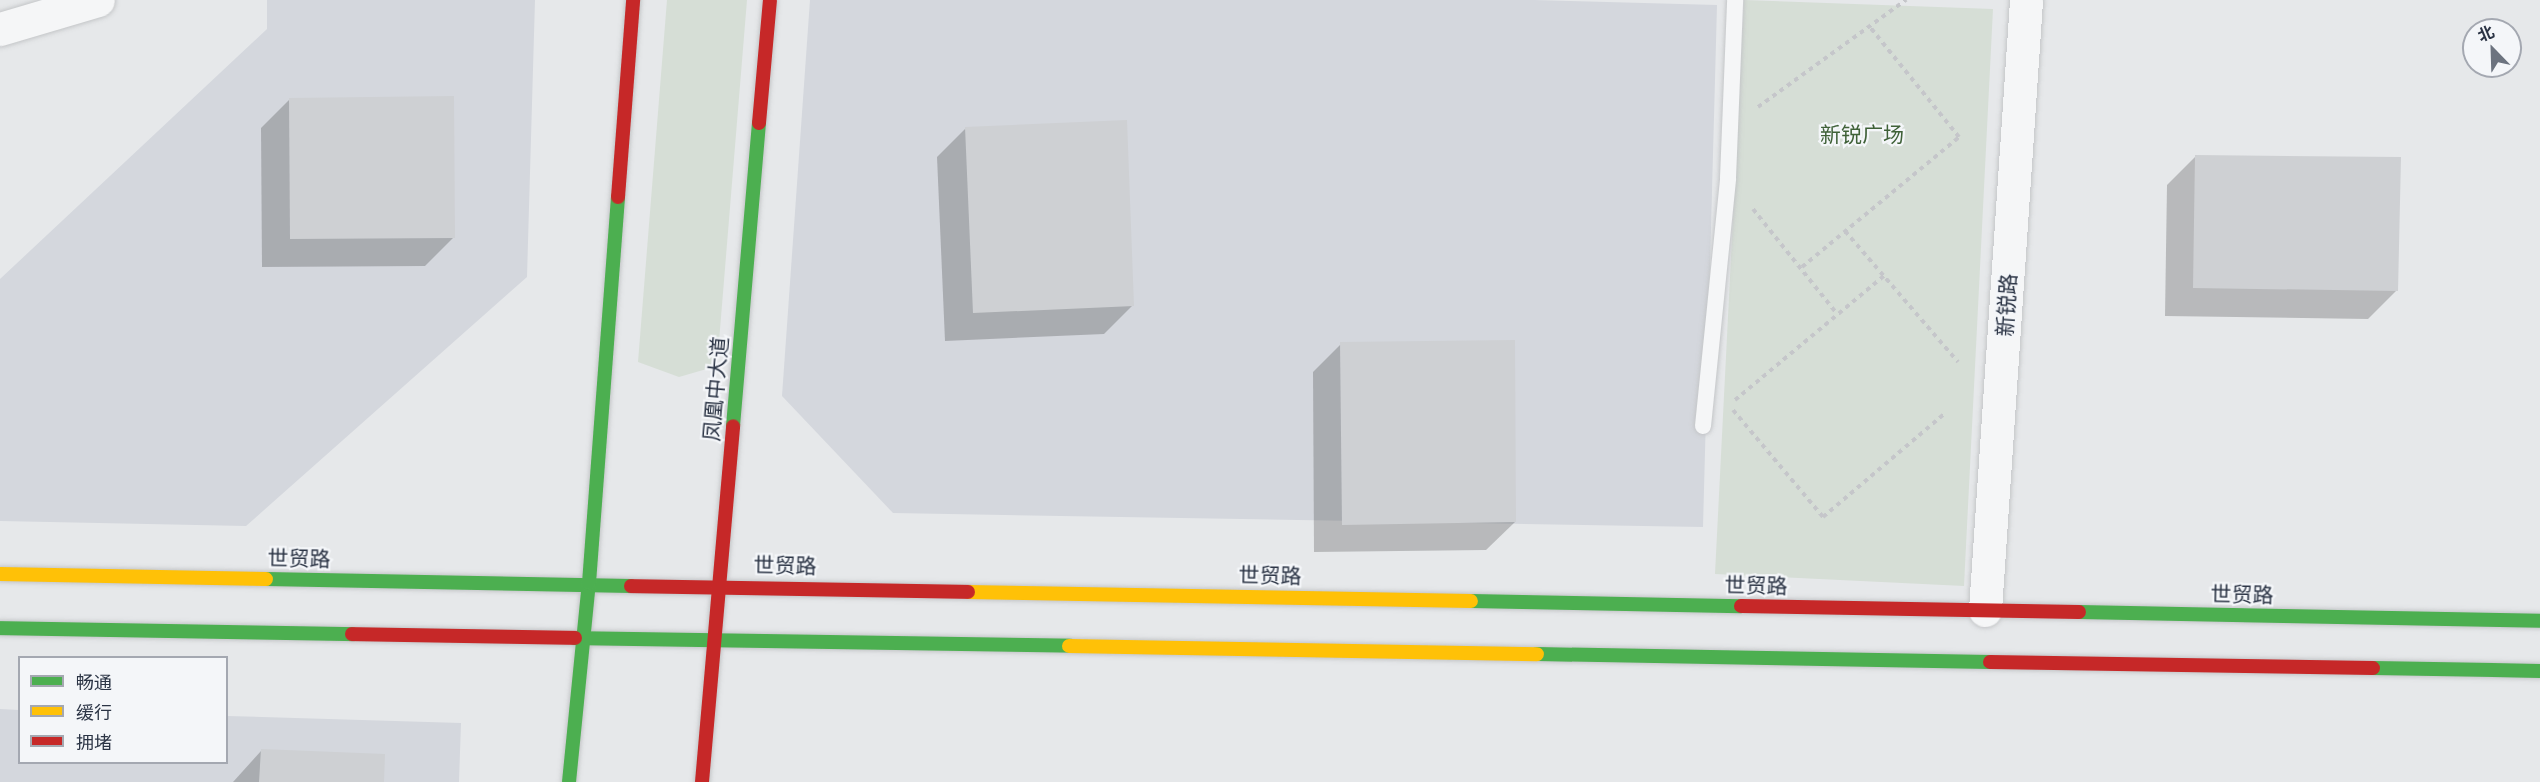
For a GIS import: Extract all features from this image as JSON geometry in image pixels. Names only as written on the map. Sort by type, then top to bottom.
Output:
[{"type":"main road","points":[[569,782],[589,582],[633,0]]},
{"type":"main road","name":"凤凰中大道","points":[[702,782],[770,0]]},
{"type":"main road","name":"世贸路","points":[[0,574],[589,582],[2540,621]]},
{"type":"main road","points":[[0,628],[2540,671]]},
{"type":"street","points":[[0,28],[98,0]]},
{"type":"street","name":"新锐路","points":[[1985,610],[2026,0]]},
{"type":"lane","points":[[1703,426],[1728,178],[1735,0]]},
{"type":"path","points":[[1729,129],[1906,0]]},
{"type":"path","points":[[1802,267],[1959,137],[1869,26]]},
{"type":"path","points":[[1728,178],[1802,267],[1837,314]]},
{"type":"path","points":[[1845,231],[1958,362]]},
{"type":"path","points":[[1884,276],[1728,405],[1823,517],[1944,414]]},
{"type":"shaded area","points":[[267,0],[535,0],[527,277],[246,526],[0,521],[0,279],[267,29]]},
{"type":"shaded area","points":[[810,0],[1534,0],[1717,5],[1703,527],[893,513],[782,396]]},
{"type":"shaded area","points":[[0,709],[18,710],[18,764],[228,764],[228,716],[461,723],[459,782],[0,782]]},
{"type":"green space","points":[[667,0],[747,0],[717,366],[679,377],[638,362]]},
{"type":"green space","name":"新锐广场","points":[[1744,0],[1993,9],[1964,586],[1715,574]]},
{"type":"building","points":[[454,96],[455,238],[290,239],[289,98]]},
{"type":"building","points":[[1127,120],[1134,306],[973,313],[965,127]]},
{"type":"building","points":[[2195,155],[2401,157],[2398,291],[2193,288]]},
{"type":"building","points":[[1515,340],[1516,522],[1342,525],[1340,342]]},
{"type":"building","points":[[261,749],[385,754],[384,782],[259,782]]},
{"type":"traffic: fast","points":[[733,426],[759,123]]},
{"type":"traffic: fast","points":[[569,782],[589,583],[618,197]]},
{"type":"traffic: fast","points":[[266,579],[631,586]]},
{"type":"traffic: fast","points":[[1471,601],[1741,606]]},
{"type":"traffic: fast","points":[[2079,612],[2540,621]]},
{"type":"traffic: fast","points":[[0,628],[352,634]]},
{"type":"traffic: fast","points":[[575,638],[1069,646]]},
{"type":"traffic: fast","points":[[1537,654],[1990,662]]},
{"type":"traffic: fast","points":[[2373,668],[2540,671]]},
{"type":"traffic: slow","points":[[0,574],[266,579]]},
{"type":"traffic: slow","points":[[968,592],[1471,601]]},
{"type":"traffic: slow","points":[[1069,646],[1537,654]]},
{"type":"traffic: jam","points":[[618,197],[633,0]]},
{"type":"traffic: jam","points":[[759,123],[770,0]]},
{"type":"traffic: jam","points":[[702,782],[733,426]]},
{"type":"traffic: jam","points":[[631,586],[968,592]]},
{"type":"traffic: jam","points":[[1741,606],[2079,612]]},
{"type":"traffic: jam","points":[[352,634],[575,638]]},
{"type":"traffic: jam","points":[[1990,662],[2373,668]]}]
